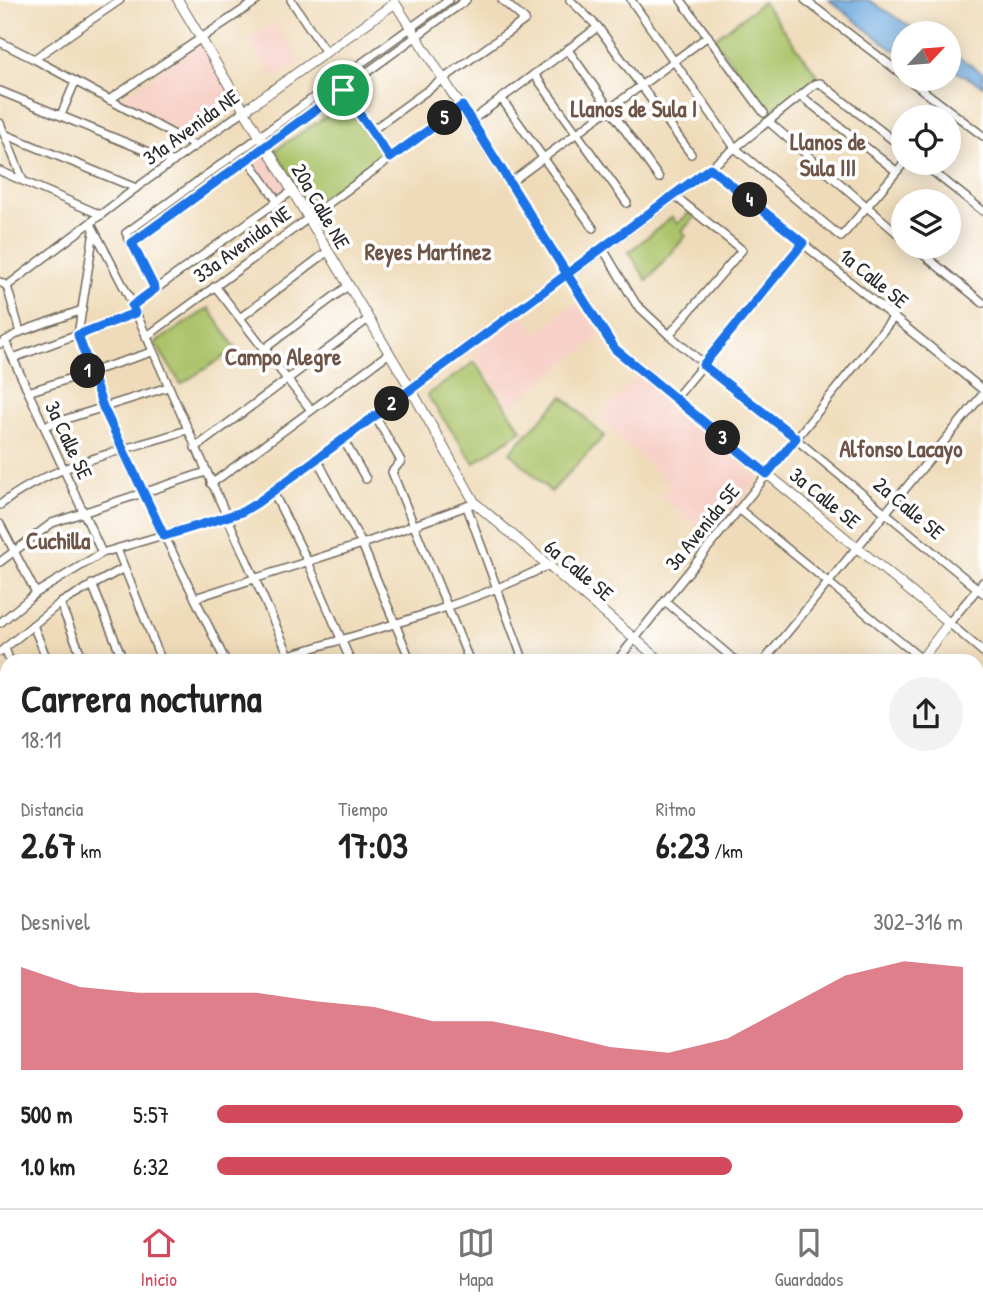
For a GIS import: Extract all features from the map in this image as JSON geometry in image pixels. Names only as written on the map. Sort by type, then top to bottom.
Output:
[{"type":"street","points":[[34,59],[120,0]]},
{"type":"street","name":"20a Calle NE","points":[[178,0],[367,320],[412,391],[471,505]]},
{"type":"street","points":[[109,100],[258,0]]},
{"type":"street","points":[[291,0],[325,51]]},
{"type":"street","points":[[155,289],[126,233],[449,0]]},
{"type":"street","points":[[132,243],[466,0]]},
{"type":"street","points":[[372,131],[525,20],[502,0]]},
{"type":"street","points":[[570,0],[598,27],[691,154]]},
{"type":"street","points":[[631,0],[735,148],[841,237],[894,175]]},
{"type":"street","points":[[681,0],[764,113]]},
{"type":"street","points":[[806,0],[891,66]]},
{"type":"street","name":"31a Avenida NE","points":[[4,284],[93,227],[101,215],[136,187],[396,1]]},
{"type":"street","name":"3a Calle SE","points":[[396,1],[615,349],[983,652]]},
{"type":"street","points":[[471,121],[598,27]]},
{"type":"street","points":[[511,182],[708,36]]},
{"type":"street","points":[[0,42],[195,146]]},
{"type":"street","points":[[568,50],[659,178]]},
{"type":"street","points":[[534,74],[627,203]]},
{"type":"street","points":[[61,115],[75,82]]},
{"type":"street","points":[[0,623],[36,593],[102,553],[249,508],[675,196],[820,83],[891,139]]},
{"type":"street","points":[[343,90],[390,158]]},
{"type":"street","points":[[0,91],[173,162]]},
{"type":"street","points":[[924,91],[983,136]]},
{"type":"street","points":[[802,96],[891,166]]},
{"type":"street","points":[[501,98],[593,228]]},
{"type":"street","name":"33a Avenida NE","points":[[146,337],[462,106]]},
{"type":"street","points":[[769,122],[891,227]]},
{"type":"street","points":[[0,123],[22,178]]},
{"type":"street","points":[[4,134],[136,187]]},
{"type":"street","points":[[248,159],[278,202]]},
{"type":"street","name":"1a Calle SE","points":[[710,168],[983,392]]},
{"type":"street","points":[[0,171],[22,178],[101,215]]},
{"type":"street","points":[[937,175],[983,211]]},
{"type":"street","points":[[13,358],[78,335],[134,309],[155,289],[292,191]]},
{"type":"street","points":[[669,335],[742,250],[675,196]]},
{"type":"street","points":[[93,227],[134,309],[225,517],[289,654]]},
{"type":"street","points":[[93,227],[78,335],[89,372],[123,451],[222,654]]},
{"type":"street","points":[[675,399],[803,243]]},
{"type":"street","name":"2a Calle SE","points":[[603,249],[636,304],[669,335],[981,588]]},
{"type":"street","points":[[240,318],[327,252]]},
{"type":"street","points":[[929,259],[983,303]]},
{"type":"street","points":[[4,284],[20,332]]},
{"type":"street","points":[[215,286],[311,410]]},
{"type":"street","points":[[264,349],[348,286]]},
{"type":"street","points":[[2,342],[20,332],[82,310]]},
{"type":"street","name":"3a Avenida SE","points":[[623,654],[894,317]]},
{"type":"street","points":[[195,448],[367,320]]},
{"type":"street","name":"3a Calle SE","points":[[2,342],[13,358],[102,553]]},
{"type":"street","points":[[28,392],[152,352]]},
{"type":"street","points":[[211,484],[388,354]]},
{"type":"street","points":[[44,426],[168,387]]},
{"type":"street","points":[[770,654],[983,392]]},
{"type":"street","points":[[375,416],[401,461],[393,472],[467,654]]},
{"type":"street","points":[[0,505],[41,478],[63,468],[187,430]]},
{"type":"street","points":[[343,439],[366,479]]},
{"type":"street","points":[[317,459],[362,544],[407,654]]},
{"type":"street","points":[[0,562],[52,523],[206,472]]},
{"type":"street","points":[[273,492],[308,562],[347,654]]},
{"type":"street","points":[[195,598],[362,544],[471,505],[494,588],[521,654]]},
{"type":"street","name":"6a Calle SE","points":[[471,505],[653,654]]},
{"type":"street","points":[[739,509],[915,654]]},
{"type":"street","points":[[0,524],[36,593]]},
{"type":"street","points":[[117,549],[159,654]]},
{"type":"street","points":[[301,654],[340,638],[447,606],[547,566]]},
{"type":"street","points":[[2,650],[60,603],[124,568]]},
{"type":"street","points":[[92,584],[121,654]]},
{"type":"street","points":[[926,654],[949,623],[981,588]]},
{"type":"street","points":[[665,601],[728,654]]},
{"type":"street","points":[[60,603],[81,654]]},
{"type":"street","points":[[33,625],[45,654]]},
{"type":"shaded area","points":[[274,22],[300,61],[275,79],[248,40]]},
{"type":"shaded area","points":[[199,44],[239,107],[191,139],[121,99]]},
{"type":"shaded area","points":[[265,151],[289,190],[278,198],[251,161]]},
{"type":"shaded area","points":[[576,303],[601,336],[510,407],[472,351],[522,312],[536,332]]},
{"type":"shaded area","points":[[638,375],[759,479],[712,539],[660,497],[670,484],[598,418]]},
{"type":"green space","points":[[763,2],[818,76],[769,112],[714,39]]},
{"type":"green space","points":[[345,104],[382,155],[309,207],[275,150]]},
{"type":"green space","points":[[690,212],[695,217],[682,231],[686,236],[647,281],[629,252],[672,217],[677,224]]},
{"type":"green space","points":[[209,308],[236,349],[181,384],[155,343]]},
{"type":"green space","points":[[475,362],[522,430],[474,463],[427,395]]},
{"type":"green space","points":[[563,396],[604,436],[551,492],[510,452]]},
{"type":"water","points":[[829,0],[869,0],[901,21],[891,21],[891,48]]},
{"type":"water","points":[[961,59],[983,73],[983,86],[961,74]]},
{"type":"district","name":"Llanos de Sula I","points":[[634,108]]},
{"type":"district","name":"Llanos de Sula III","points":[[828,154]]},
{"type":"district","name":"Reyes Martínez","points":[[428,251]]},
{"type":"district","name":"Campo Alegre","points":[[283,356]]},
{"type":"district","name":"Alfonso Lacayo","points":[[901,448]]},
{"type":"district","name":"Cuchilla","points":[[58,540]]},
{"type":"route","points":[[343,90],[132,243],[155,289],[132,306],[135,313],[78,335],[103,407],[164,536],[242,512],[257,503],[567,274],[615,349],[767,474],[796,438],[703,365],[803,243],[710,168],[567,274],[462,106],[390,158],[343,90]]}]
